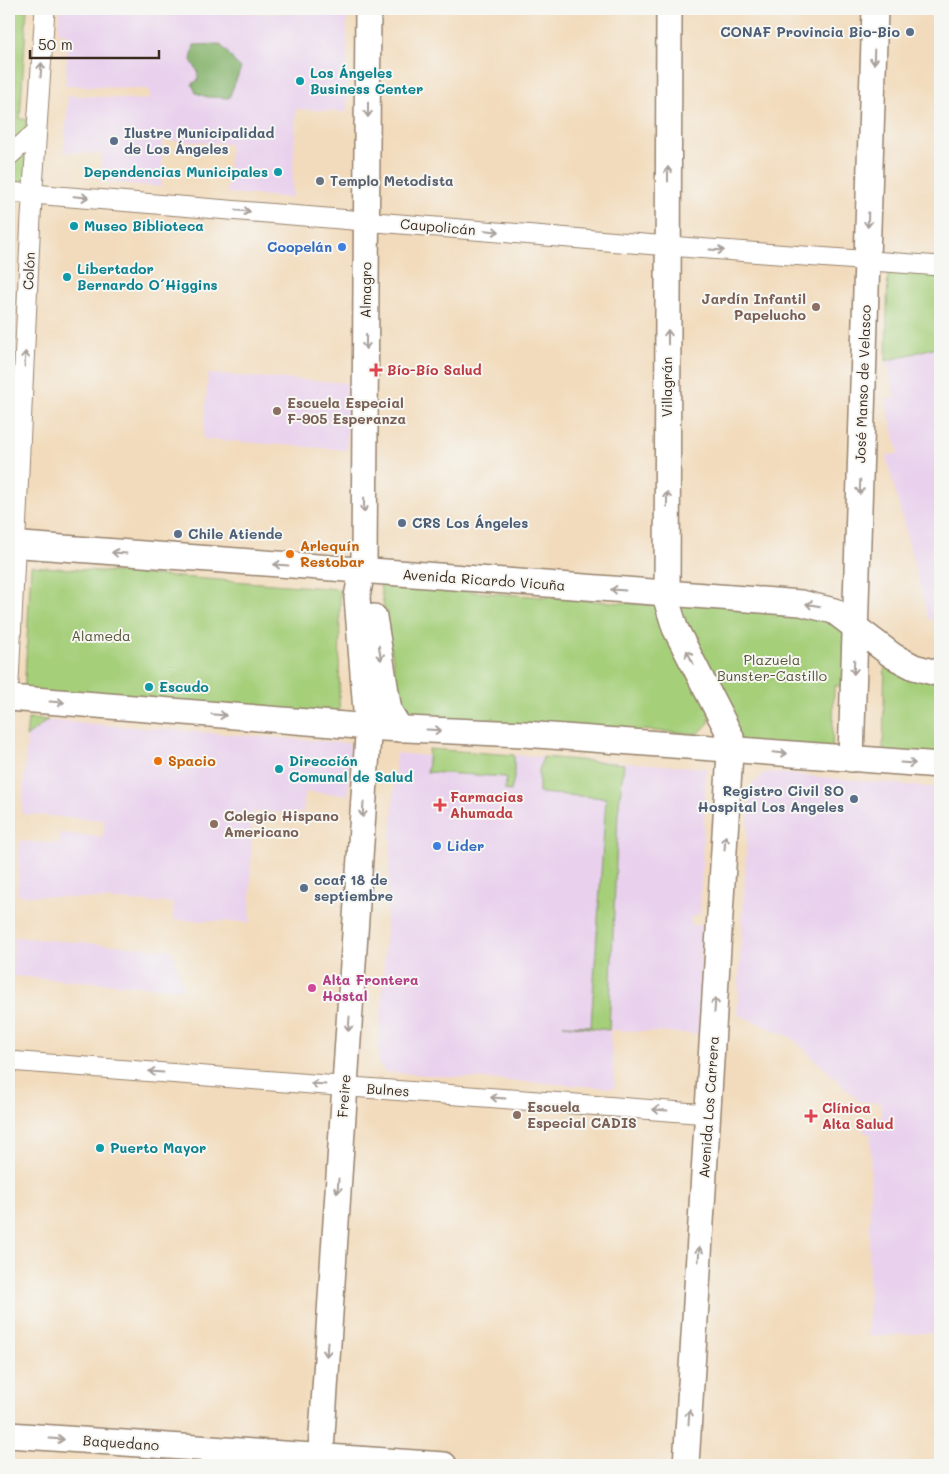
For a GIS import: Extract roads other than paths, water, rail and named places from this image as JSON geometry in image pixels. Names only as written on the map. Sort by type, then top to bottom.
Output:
[{"type":"main road","name":"Almagro","points":[[368,9],[363,571],[357,597],[368,726]]},
{"type":"main road","name":"Villagrán","points":[[669,9],[666,593],[671,620],[731,736],[731,750]]},
{"type":"main road","name":"José Manso de Velasco","points":[[851,759],[875,9]]},
{"type":"main road","name":"Avenida Ricardo Vicuña","points":[[12,544],[816,606],[834,611],[893,656],[914,667],[940,674]]},
{"type":"main road","name":"Almagro","points":[[363,571],[371,596],[389,711],[400,729]]},
{"type":"main road","points":[[9,698],[400,729],[524,734],[940,765]]},
{"type":"main road","points":[[661,745],[683,743],[707,729],[712,716],[712,700]]},
{"type":"main road","name":"Freire","points":[[320,1461],[368,726]]},
{"type":"main road","name":"Avenida Los Carrera","points":[[686,1465],[731,750]]},
{"type":"main road","name":"Baquedano","points":[[9,1435],[320,1461],[444,1465]]},
{"type":"street","name":"Colón","points":[[9,682],[12,544],[45,9]]},
{"type":"street","points":[[9,156],[37,131]]},
{"type":"street","name":"Caupolicán","points":[[9,192],[668,246],[940,266]]},
{"type":"street","name":"Bulnes","points":[[9,1061],[708,1114]]},
{"type":"place","name":"CONAF Provincia Bio-Bio","points":[[910,32]]},
{"type":"place","name":"Los Ángeles Business Center","points":[[300,81]]},
{"type":"place","name":"Ilustre Municipalidad de Los Ángeles","points":[[114,141]]},
{"type":"place","name":"Dependencias Municipales","points":[[278,172]]},
{"type":"place","name":"Templo Metodista","points":[[320,181]]},
{"type":"place","name":"Museo Biblioteca","points":[[74,226]]},
{"type":"place","name":"Coopelán","points":[[342,247]]},
{"type":"place","name":"Libertador Bernardo O´Higgins","points":[[67,277]]},
{"type":"place","name":"Jardín Infantil Papelucho","points":[[816,307]]},
{"type":"place","name":"Bío-Bío Salud","points":[[376,370]]},
{"type":"place","name":"Escuela Especial F-905 Esperanza","points":[[277,411]]},
{"type":"place","name":"CRS Los Ángeles","points":[[402,523]]},
{"type":"place","name":"Chile Atiende","points":[[178,534]]},
{"type":"place","name":"Arlequín Restobar","points":[[290,554]]},
{"type":"place","name":"Escudo","points":[[149,687]]},
{"type":"place","name":"Spacio","points":[[158,761]]},
{"type":"place","name":"Dirección Comunal de Salud","points":[[279,769]]},
{"type":"place","name":"Registro Civil SO Hospital Los Angeles","points":[[854,799]]},
{"type":"place","name":"Farmacias Ahumada","points":[[440,805]]},
{"type":"place","name":"Colegio Hispano Americano","points":[[214,824]]},
{"type":"place","name":"Lider","points":[[437,846]]},
{"type":"place","name":"ccaf 18 de septiembre","points":[[304,888]]},
{"type":"place","name":"Alta Frontera Hostal","points":[[312,988]]},
{"type":"place","name":"Escuela Especial CADIS","points":[[517,1115]]},
{"type":"place","name":"Clínica Alta Salud","points":[[811,1116]]},
{"type":"place","name":"Puerto Mayor","points":[[100,1148]]},
{"type":"park label","name":"Alameda","points":[[101,636]]},
{"type":"park label","name":"Plazuela Bunster-Castillo","points":[[772,668]]}]
